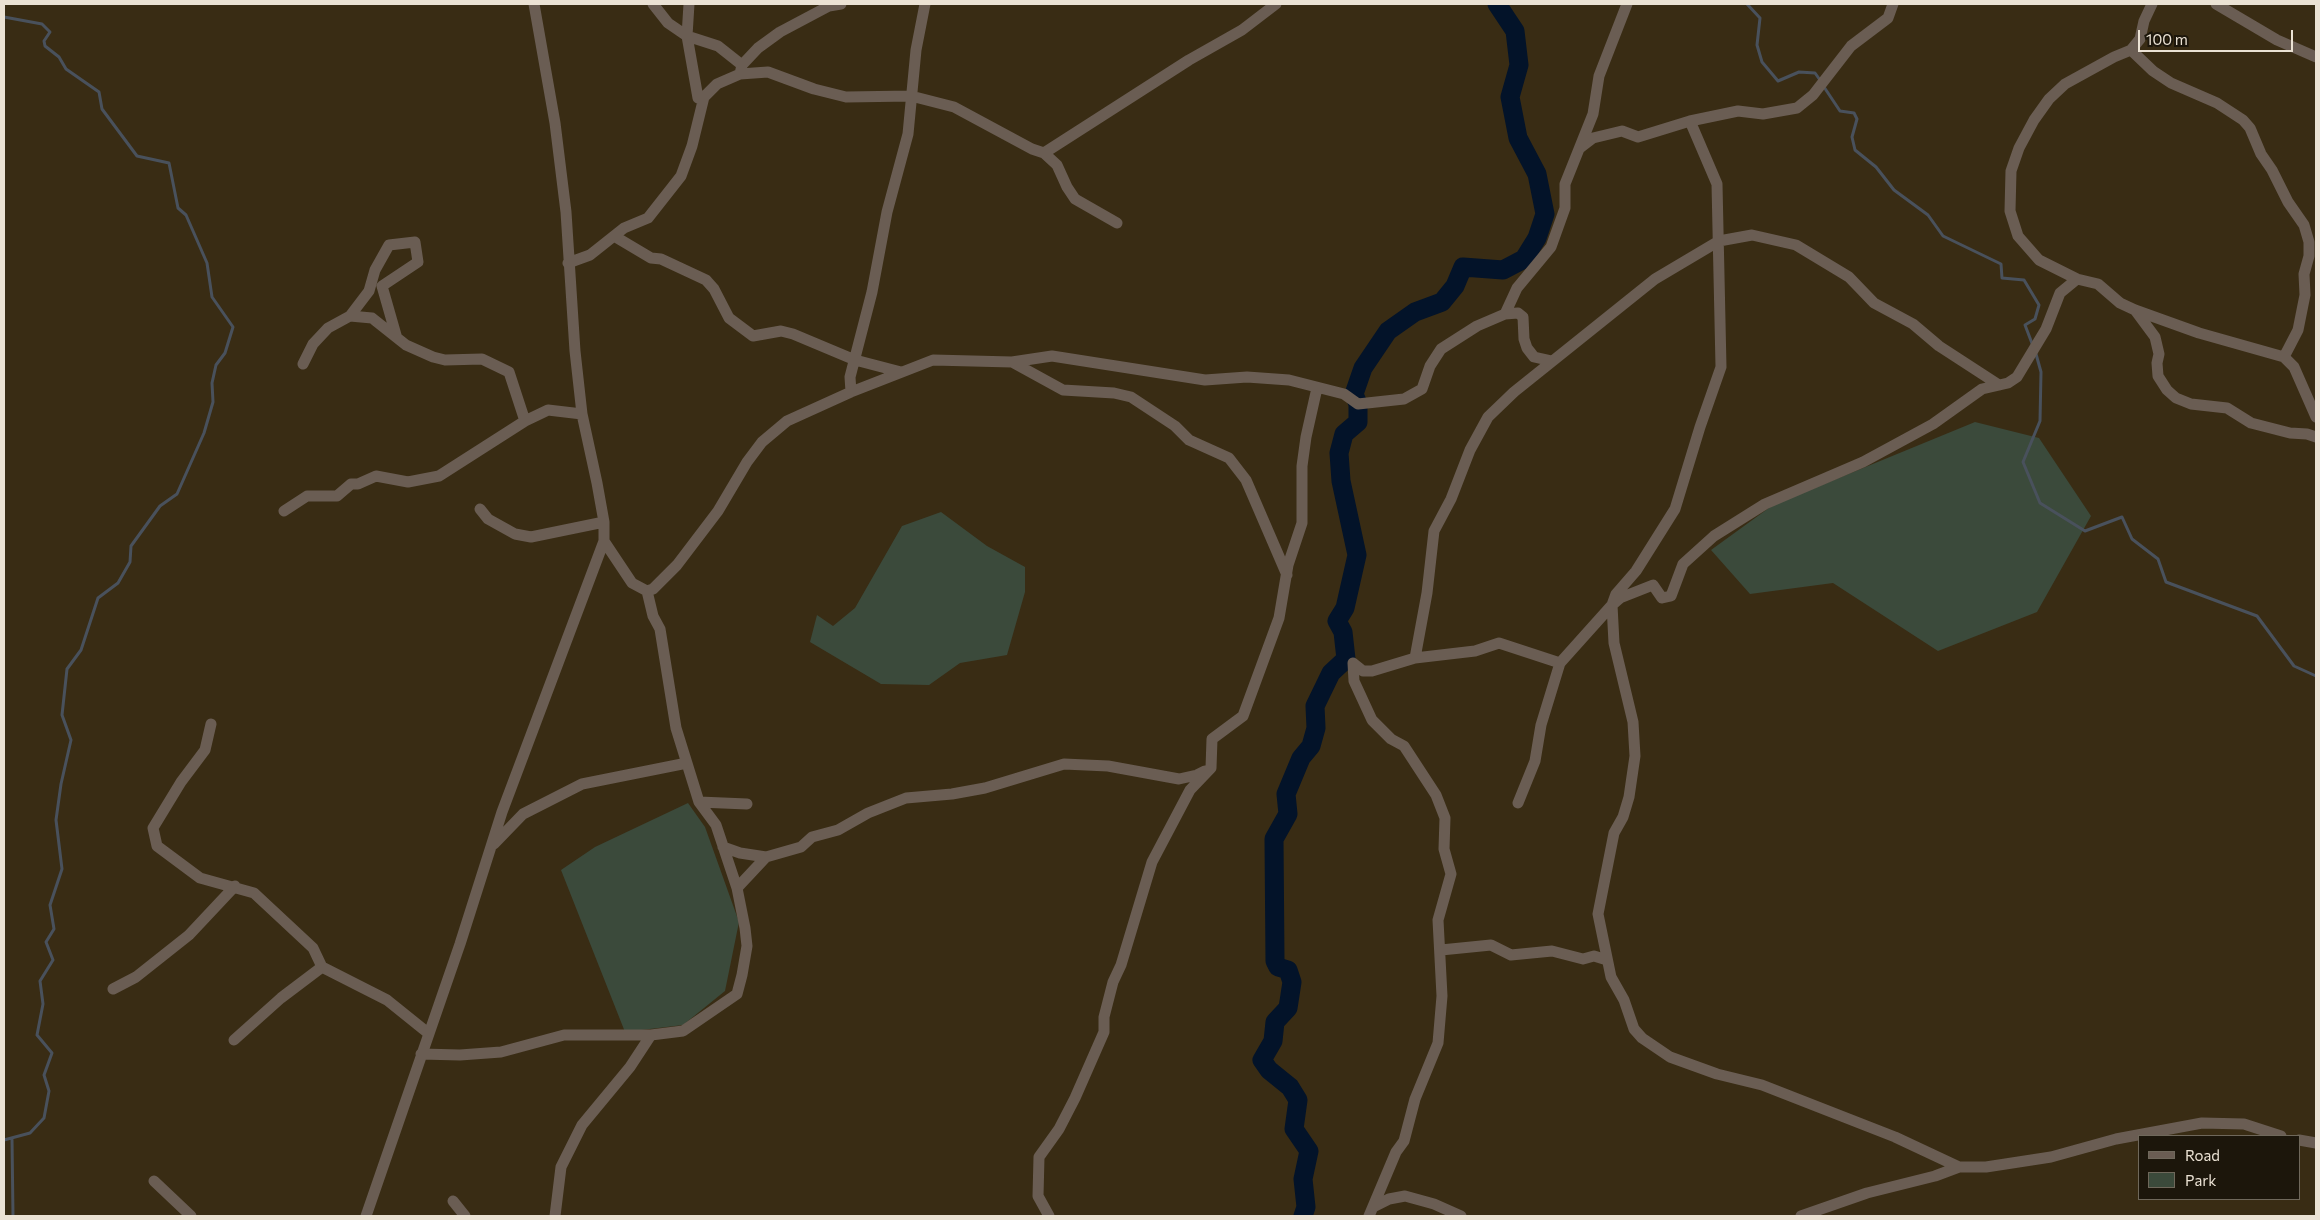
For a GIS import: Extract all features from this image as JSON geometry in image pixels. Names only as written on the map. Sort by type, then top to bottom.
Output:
[{"type":"street","points":[[366,1216],[460,944],[489,849],[604,541],[604,522],[593,459],[582,414],[568,262],[566,212],[555,123],[534,4]]},
{"type":"street","points":[[653,4],[668,24],[687,36],[718,46],[741,70],[768,72],[814,89],[846,97],[911,96],[954,107],[1032,149],[1044,153],[1057,165],[1075,199],[1117,223]]},
{"type":"street","points":[[689,4],[687,36],[698,98]]},
{"type":"street","points":[[568,262],[590,254],[624,228],[648,218],[668,195],[681,176],[692,146],[704,97],[717,84],[741,70],[758,48],[780,32],[829,6],[841,4]]},
{"type":"street","points":[[852,392],[850,377],[874,284],[887,212],[908,134],[916,50],[925,4]]},
{"type":"street","points":[[1044,153],[1189,60],[1242,30],[1276,4]]},
{"type":"street","points":[[1505,314],[1518,288],[1551,247],[1565,208],[1565,184],[1594,114],[1599,76],[1627,4]]},
{"type":"street","points":[[1580,148],[1593,138],[1622,131],[1638,137],[1690,121],[1738,111],[1763,114],[1798,108],[1812,95],[1851,46],[1888,18],[1893,4]]},
{"type":"street","points":[[2152,4],[2144,21],[2140,39],[2132,50],[2114,57],[2065,84],[2049,99],[2034,120],[2019,148],[2011,171],[2010,211],[2018,236],[2039,260],[2077,279],[2098,284],[2120,303],[2135,310],[2199,333],[2284,358],[2294,367],[2316,417]]},
{"type":"street","points":[[2216,4],[2277,40],[2316,57]]},
{"type":"street","points":[[2132,50],[2153,71],[2171,83],[2217,103],[2243,120],[2250,128],[2261,154],[2272,170],[2288,202],[2304,225],[2309,242],[2309,256],[2304,274],[2305,295],[2298,330],[2284,358]]},
{"type":"street","points":[[1690,121],[1717,184],[1721,367],[1675,509],[1636,571],[1616,594],[1612,605],[1614,643],[1633,722],[1635,756],[1630,797],[1614,833],[1599,906],[1599,928],[1611,977],[1624,1000],[1634,1029],[1642,1038],[1670,1057],[1716,1074],[1762,1085],[1895,1137],[1959,1167]]},
{"type":"street","points":[[1415,658],[1427,593],[1434,531],[1451,499],[1470,450],[1488,417],[1552,360],[1655,280],[1719,240],[1752,235],[1796,245],[1849,277],[1874,303],[1912,324],[1939,346],[1999,385]]},
{"type":"street","points":[[614,236],[651,258],[661,259],[706,280],[714,288],[730,318],[753,336],[781,331],[793,334],[855,360],[900,372]]},
{"type":"street","points":[[303,364],[313,344],[328,328],[350,316],[369,291],[375,270],[389,244],[415,242],[418,262],[382,286]]},
{"type":"street","points":[[375,270],[382,286],[396,335]]},
{"type":"street","points":[[1518,803],[1535,760],[1541,725],[1560,664],[1612,605],[1620,598],[1653,585],[1662,598],[1671,596],[1683,564],[1714,536],[1765,504],[1863,462],[1933,424],[1982,389],[1999,385],[2017,377],[2046,329],[2060,293],[2077,279]]},
{"type":"street","points":[[2135,310],[2155,337],[2159,354],[2157,363],[2158,376],[2167,390],[2176,398],[2191,404],[2227,408],[2251,423],[2290,433],[2307,434],[2316,437]]},
{"type":"street","points":[[604,541],[632,584],[647,591],[653,589],[688,550],[718,511],[747,462],[770,434],[787,421],[852,392],[933,360],[1012,362],[1052,356],[1205,380],[1247,377],[1281,379],[1344,394],[1358,404],[1404,399],[1422,389],[1430,366],[1441,349],[1478,326],[1505,314],[1518,313],[1523,317],[1524,339],[1527,348],[1534,357],[1552,360]]},
{"type":"street","points":[[350,316],[372,318],[396,335],[406,345],[433,358],[445,360],[482,359],[509,372],[526,421]]},
{"type":"street","points":[[1012,362],[1063,390],[1114,393],[1131,397],[1175,426],[1188,440],[1229,458],[1246,480],[1287,575]]},
{"type":"street","points":[[1049,1216],[1038,1196],[1039,1157],[1059,1129],[1104,1032],[1104,1018],[1113,982],[1121,965],[1152,862],[1190,790],[1211,768],[1212,739],[1243,716],[1279,618],[1288,565],[1302,523],[1302,466],[1306,437],[1317,388]]},
{"type":"street","points":[[284,511],[307,496],[338,496],[351,484],[358,484],[376,476],[408,482],[439,476],[526,421],[548,410],[582,414]]},
{"type":"street","points":[[480,509],[488,519],[515,534],[531,537],[604,522]]},
{"type":"street","points":[[421,1054],[460,1055],[501,1052],[564,1035],[651,1035],[683,1031],[737,994],[747,946],[746,928],[737,888],[716,826],[699,802],[676,728],[660,629],[652,616],[647,591]]},
{"type":"street","points":[[1371,1212],[1396,1152],[1404,1141],[1415,1099],[1438,1043],[1441,1021],[1441,950],[1438,920],[1451,874],[1444,849],[1444,818],[1436,795],[1404,746],[1391,739],[1372,720],[1354,681],[1353,663],[1362,671],[1372,671],[1415,658],[1475,651],[1499,642],[1560,664]]},
{"type":"street","points":[[211,724],[205,750],[181,782],[153,828],[157,846],[200,878],[235,886],[254,893],[313,948],[322,967],[388,1000],[428,1033]]},
{"type":"street","points":[[489,849],[522,814],[582,784],[687,763]]},
{"type":"street","points":[[723,847],[740,853],[766,857],[801,847],[812,837],[838,830],[868,813],[906,798],[952,794],[986,788],[1064,764],[1108,766],[1179,778],[1197,776],[1211,768]]},
{"type":"street","points":[[699,802],[747,804]]},
{"type":"street","points":[[737,888],[766,857]]},
{"type":"street","points":[[113,989],[136,977],[189,935],[235,886]]},
{"type":"street","points":[[1441,950],[1491,945],[1511,955],[1552,950],[1582,959],[1594,956],[1607,960]]},
{"type":"street","points":[[234,1040],[281,998],[322,967]]},
{"type":"street","points":[[555,1216],[561,1167],[577,1134],[582,1125],[630,1067],[651,1035]]},
{"type":"street","points":[[1801,1216],[1867,1193],[1935,1176],[1959,1167],[1986,1167],[2051,1157],[2116,1139],[2202,1123],[2244,1124],[2278,1135]]},
{"type":"street","points":[[2300,1140],[2316,1143]]},
{"type":"street","points":[[154,1181],[191,1216]]},
{"type":"street","points":[[1371,1212],[1389,1199],[1405,1196],[1434,1204],[1461,1216]]},
{"type":"street","points":[[453,1201],[465,1216]]},
{"type":"green space","points":[[1975,422],[2039,438],[2091,516],[2037,612],[1938,651],[1833,583],[1750,594],[1711,550],[1773,505]]},
{"type":"green space","points":[[941,512],[987,546],[1025,567],[1025,592],[1007,655],[960,663],[929,685],[881,684],[810,642],[817,615],[833,626],[855,608],[902,526]]},
{"type":"green space","points":[[688,803],[705,827],[739,922],[725,991],[683,1025],[625,1032],[561,870],[595,847]]},
{"type":"waterway","points":[[1303,1216],[1306,1207],[1303,1179],[1309,1151],[1294,1129],[1298,1100],[1290,1087],[1269,1070],[1262,1060],[1273,1041],[1275,1022],[1288,1008],[1292,982],[1288,970],[1278,967],[1275,961],[1274,839],[1288,814],[1286,794],[1301,758],[1311,746],[1316,728],[1315,706],[1331,673],[1346,659],[1343,632],[1337,621],[1345,608],[1357,555],[1341,481],[1339,453],[1344,434],[1358,422],[1358,404],[1354,394],[1363,368],[1388,331],[1415,312],[1442,302],[1455,286],[1463,267],[1503,270],[1524,259],[1537,238],[1545,214],[1537,174],[1518,138],[1510,97],[1519,65],[1515,31],[1497,4]]},
{"type":"waterway","points":[[1747,4],[1760,18],[1757,45],[1762,62],[1778,81],[1799,72],[1815,73],[1820,80]]},
{"type":"waterway","points":[[4,17],[42,24],[50,32],[44,41],[45,46],[59,57],[66,69],[99,92],[102,109],[137,156],[169,163],[178,208],[186,215],[207,263],[212,297],[233,327],[225,353],[216,365],[212,383],[213,402],[204,433],[177,494],[160,506],[131,546],[130,562],[118,583],[98,598],[81,650],[67,669],[62,715],[71,740],[61,784],[56,820],[62,869],[50,905],[54,929],[46,942],[53,960],[40,981],[43,1004],[37,1035],[52,1053],[44,1075],[49,1091],[44,1118],[30,1133],[4,1140]]},
{"type":"waterway","points":[[1824,87],[1840,111],[1854,113],[1857,119],[1852,137],[1855,150],[1876,167],[1894,190],[1928,215],[1943,236],[2001,264],[2002,278],[2024,280],[2039,305],[2035,319],[2025,325],[2033,346]]},
{"type":"waterway","points":[[2036,354],[2041,372],[2040,421],[2023,462],[2040,503],[2085,531],[2122,517],[2132,539],[2158,559],[2166,582],[2257,616],[2294,666],[2316,676]]},
{"type":"waterway","points":[[12,1139],[13,1216]]}]
